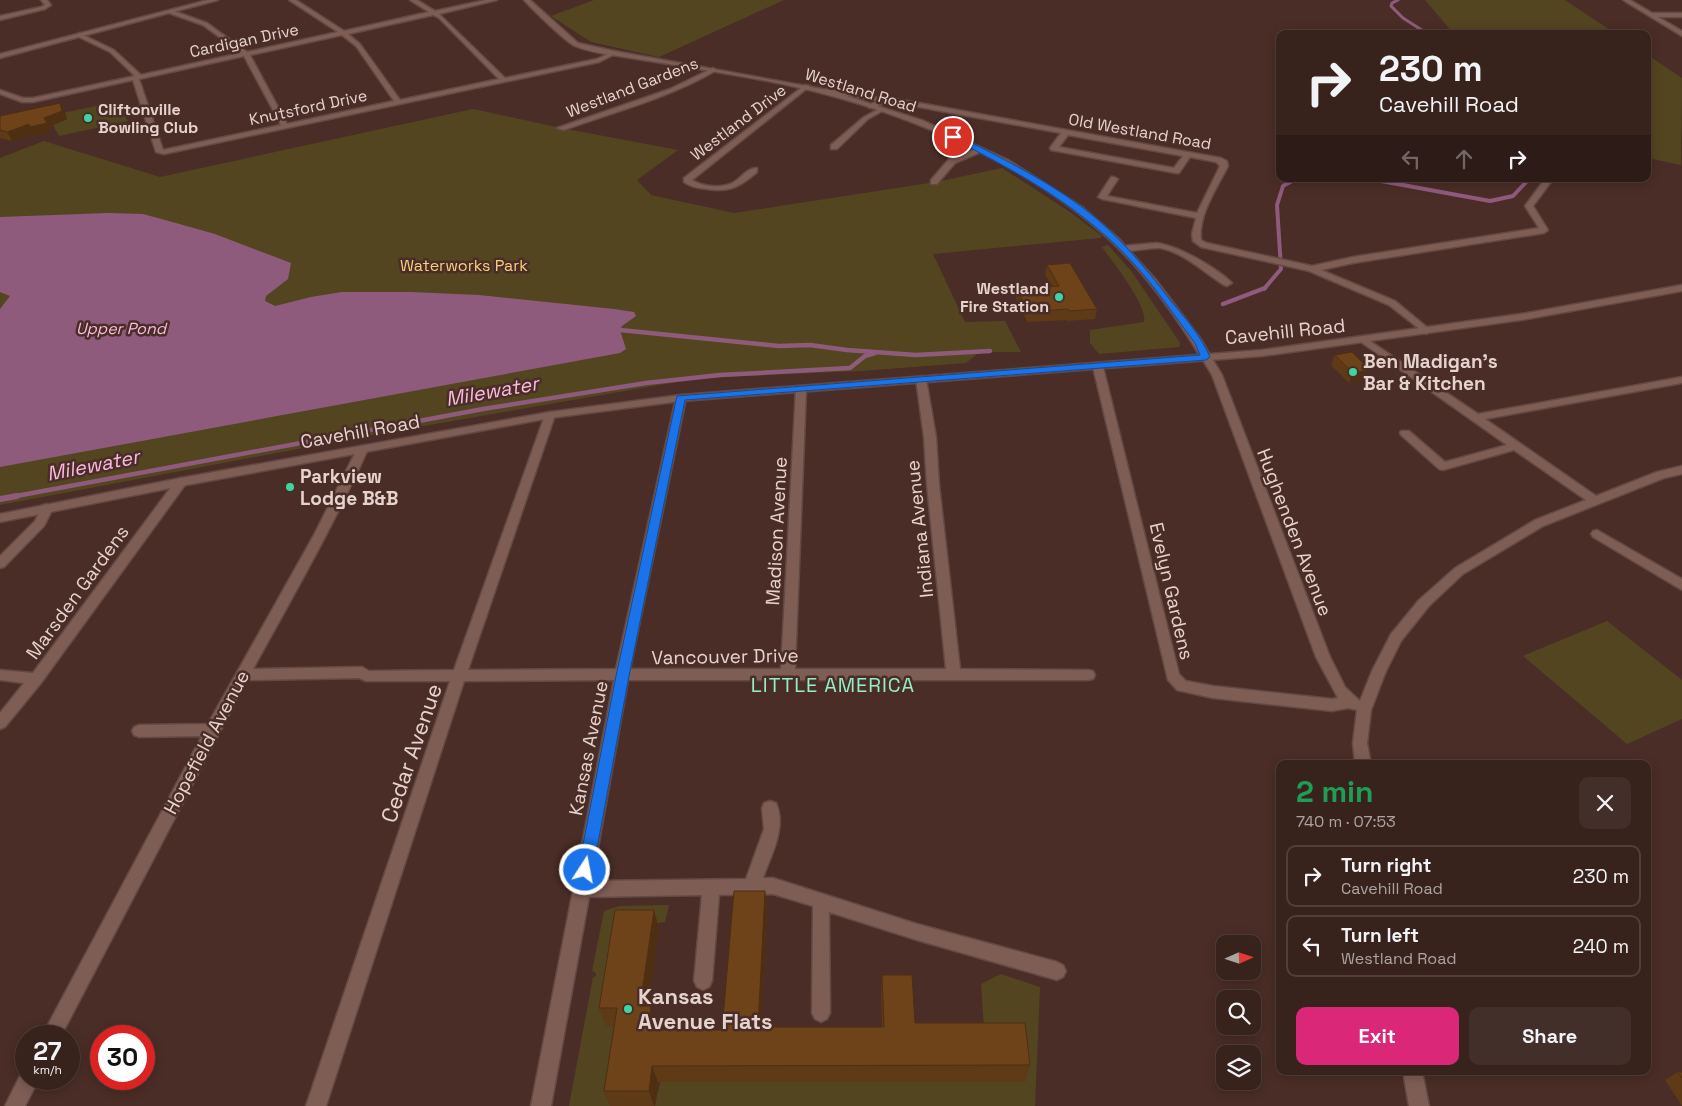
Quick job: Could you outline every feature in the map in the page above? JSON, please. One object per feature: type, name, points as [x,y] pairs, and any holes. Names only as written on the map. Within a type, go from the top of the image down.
[{"type":"street","points":[[0,18],[43,8],[48,5],[44,0]]},
{"type":"street","points":[[0,56],[215,0]]},
{"type":"street","points":[[292,0],[344,33],[358,45],[398,102]]},
{"type":"street","points":[[413,0],[441,17],[503,79]]},
{"type":"street","name":"Cardigan Drive","points":[[0,92],[22,100],[33,100],[494,0]]},
{"type":"street","name":"Westland Road","points":[[527,0],[576,44],[614,53],[807,86],[921,123],[981,150],[1079,209],[1124,249],[1138,263],[1196,338],[1206,357]]},
{"type":"street","points":[[1626,0],[1682,34]]},
{"type":"street","points":[[171,12],[205,24],[246,54],[285,126]]},
{"type":"street","points":[[1650,14],[1682,15]]},
{"type":"street","name":"Knutsford Drive","points":[[79,36],[112,51],[139,76],[135,78],[160,152],[599,60],[614,53]]},
{"type":"street","name":"Westland Gardens","points":[[561,128],[672,90],[694,81],[712,70]]},
{"type":"street","name":"Westland Drive","points":[[754,170],[730,189],[718,190],[693,185],[687,180],[807,86]]},
{"type":"street","points":[[826,91],[886,101]]},
{"type":"street","name":"Old Westland Road","points":[[870,106],[886,101],[1066,132],[1224,163],[1200,216],[1195,237],[1197,241],[1312,269],[1392,303],[1426,331]]},
{"type":"street","points":[[834,147],[866,118],[881,110]]},
{"type":"street","points":[[1066,132],[1054,148],[1176,171],[1188,155]]},
{"type":"street","points":[[934,182],[952,161],[981,150]]},
{"type":"street","points":[[1114,179],[1102,197],[1200,216]]},
{"type":"street","points":[[1312,269],[1354,260],[1544,230],[1529,206],[1547,182]]},
{"type":"street","points":[[1124,249],[1154,246],[1165,247],[1175,251],[1227,283]]},
{"type":"street","name":"Cavehill Road","points":[[0,518],[182,482],[550,415],[680,398],[1262,353],[1537,315],[1679,290]]},
{"type":"street","points":[[1364,340],[1594,500]]},
{"type":"street","name":"Hughenden Avenue","points":[[1206,357],[1217,375],[1323,658],[1350,702],[1364,710]]},
{"type":"street","name":"Evelyn Gardens","points":[[1098,367],[1173,676],[1182,686],[1213,692],[1332,705],[1350,702]]},
{"type":"street","name":"Indiana Avenue","points":[[921,379],[930,437],[933,485],[954,675]]},
{"type":"street","points":[[1475,418],[1682,380]]},
{"type":"street","name":"Madison Avenue","points":[[788,674],[801,389]]},
{"type":"street","name":"Kansas Avenue","points":[[541,1106],[622,676],[680,398]]},
{"type":"street","name":"Cedar Avenue","points":[[316,1106],[459,676],[550,415]]},
{"type":"street","points":[[1405,434],[1443,466],[1516,446]]},
{"type":"street","name":"Hopefield Avenue","points":[[57,1025],[213,730],[345,490],[362,449]]},
{"type":"street","points":[[1362,760],[1360,743],[1364,710],[1379,671],[1396,638],[1424,603],[1459,571],[1539,523],[1661,475],[1682,470]]},
{"type":"street","name":"Marsden Gardens","points":[[0,724],[36,679],[182,482]]},
{"type":"street","points":[[0,564],[40,523],[47,508]]},
{"type":"street","points":[[1597,534],[1682,585]]},
{"type":"street","name":"Vancouver Drive","points":[[243,675],[362,672],[366,676],[1088,675]]},
{"type":"street","points":[[0,676],[36,679]]},
{"type":"street","points":[[139,731],[213,730]]},
{"type":"street","points":[[752,886],[772,830],[770,808]]},
{"type":"street","points":[[582,889],[773,886],[917,932],[1057,971]]},
{"type":"street","points":[[703,981],[711,887]]},
{"type":"street","points":[[821,901],[821,1013]]},
{"type":"street","points":[[1413,1075],[1419,1106]]},
{"type":"street","points":[[15,1106],[23,1090]]},
{"type":"green space","points":[[594,0],[784,0],[659,57],[591,42],[551,16]]},
{"type":"green space","points":[[1425,0],[1565,0],[1610,30],[1451,30]]},
{"type":"green space","points":[[1651,57],[1682,78],[1681,165],[1651,159]]},
{"type":"green space","name":"Cliftonville Bowling Club","points":[[115,102],[128,121],[59,136],[48,116]]},
{"type":"green space","name":"Waterworks Park","points":[[473,109],[678,150],[637,180],[651,195],[734,213],[936,182],[1002,168],[1070,212],[1102,236],[1100,238],[933,254],[965,322],[1005,321],[1021,352],[977,352],[966,363],[861,371],[700,378],[372,435],[0,505],[0,158],[44,141],[160,177]]},
{"type":"green space","points":[[1108,245],[1132,272],[1180,343],[1179,347],[1099,354],[1090,343],[1090,330],[1144,322],[1141,306],[1135,295],[1102,247]]},
{"type":"green space","points":[[1607,621],[1682,680],[1682,719],[1627,744],[1523,656]]},
{"type":"green space","points":[[669,905],[665,922],[622,928],[606,1025],[623,1028],[611,1106],[569,1106],[593,977],[596,976],[596,973],[592,971],[604,911],[619,906]]},
{"type":"green space","points":[[1001,974],[1040,987],[1035,1106],[645,1106],[655,1105],[660,1082],[984,1028],[981,984]]},
{"type":"water","name":"Upper Pond","points":[[108,213],[143,214],[165,220],[215,234],[291,263],[288,279],[266,296],[265,301],[275,306],[342,292],[411,292],[479,295],[614,309],[634,312],[636,316],[622,326],[620,330],[626,349],[620,353],[0,467],[0,309],[10,296],[0,292],[0,217]]},
{"type":"building","points":[[60,103],[62,111],[44,118],[47,123],[30,127],[29,124],[7,132],[0,130],[0,116]]},
{"type":"building","points":[[1070,263],[1097,309],[1029,312],[1017,289],[1059,286],[1047,265]]},
{"type":"building","points":[[1352,352],[1370,370],[1353,373],[1335,355]]},
{"type":"building","name":"Kansas Avenue Flats","points":[[734,891],[765,891],[758,1027],[884,1027],[882,975],[912,975],[915,1023],[1025,1023],[1030,1065],[652,1066],[649,1091],[604,1091],[617,1008],[599,1008],[615,910],[654,910],[640,1006],[651,1006],[648,1030],[722,1030]]},
{"type":"waterway","name":"Milewater","points":[[1398,0],[1392,3],[1391,6],[1403,18],[1422,30]]},
{"type":"waterway","name":"Milewater","points":[[1265,288],[1281,269],[1277,205],[1283,186],[1290,182]]},
{"type":"waterway","name":"Milewater","points":[[1386,182],[1490,201],[1513,196],[1526,182]]},
{"type":"waterway","name":"Milewater","points":[[1223,304],[1265,288]]},
{"type":"waterway","points":[[620,330],[779,346],[810,345],[847,350],[916,355],[990,351]]},
{"type":"waterway","name":"Milewater","points":[[11,497],[483,409],[646,383],[720,375],[850,368],[865,356],[875,353]]},
{"type":"waterway","name":"Milewater","points":[[0,499],[17,496]]},
{"type":"place","name":"Cliftonville Bowling Club","points":[[88,118]]},
{"type":"place","name":"Westland Fire Station","points":[[1059,297]]},
{"type":"place","name":"Ben Madigan’s Bar & Kitchen","points":[[1353,372]]},
{"type":"place","name":"Parkview Lodge B&B","points":[[290,487]]},
{"type":"place","name":"Kansas Avenue Flats","points":[[628,1009]]},
{"type":"district","name":"LITTLE AMERICA","points":[[833,685]]},
{"type":"route","points":[[585,870],[622,676],[680,398],[1098,367],[1206,357],[1200,343],[1138,263],[1095,222],[1079,209],[1005,162],[953,137]]}]
